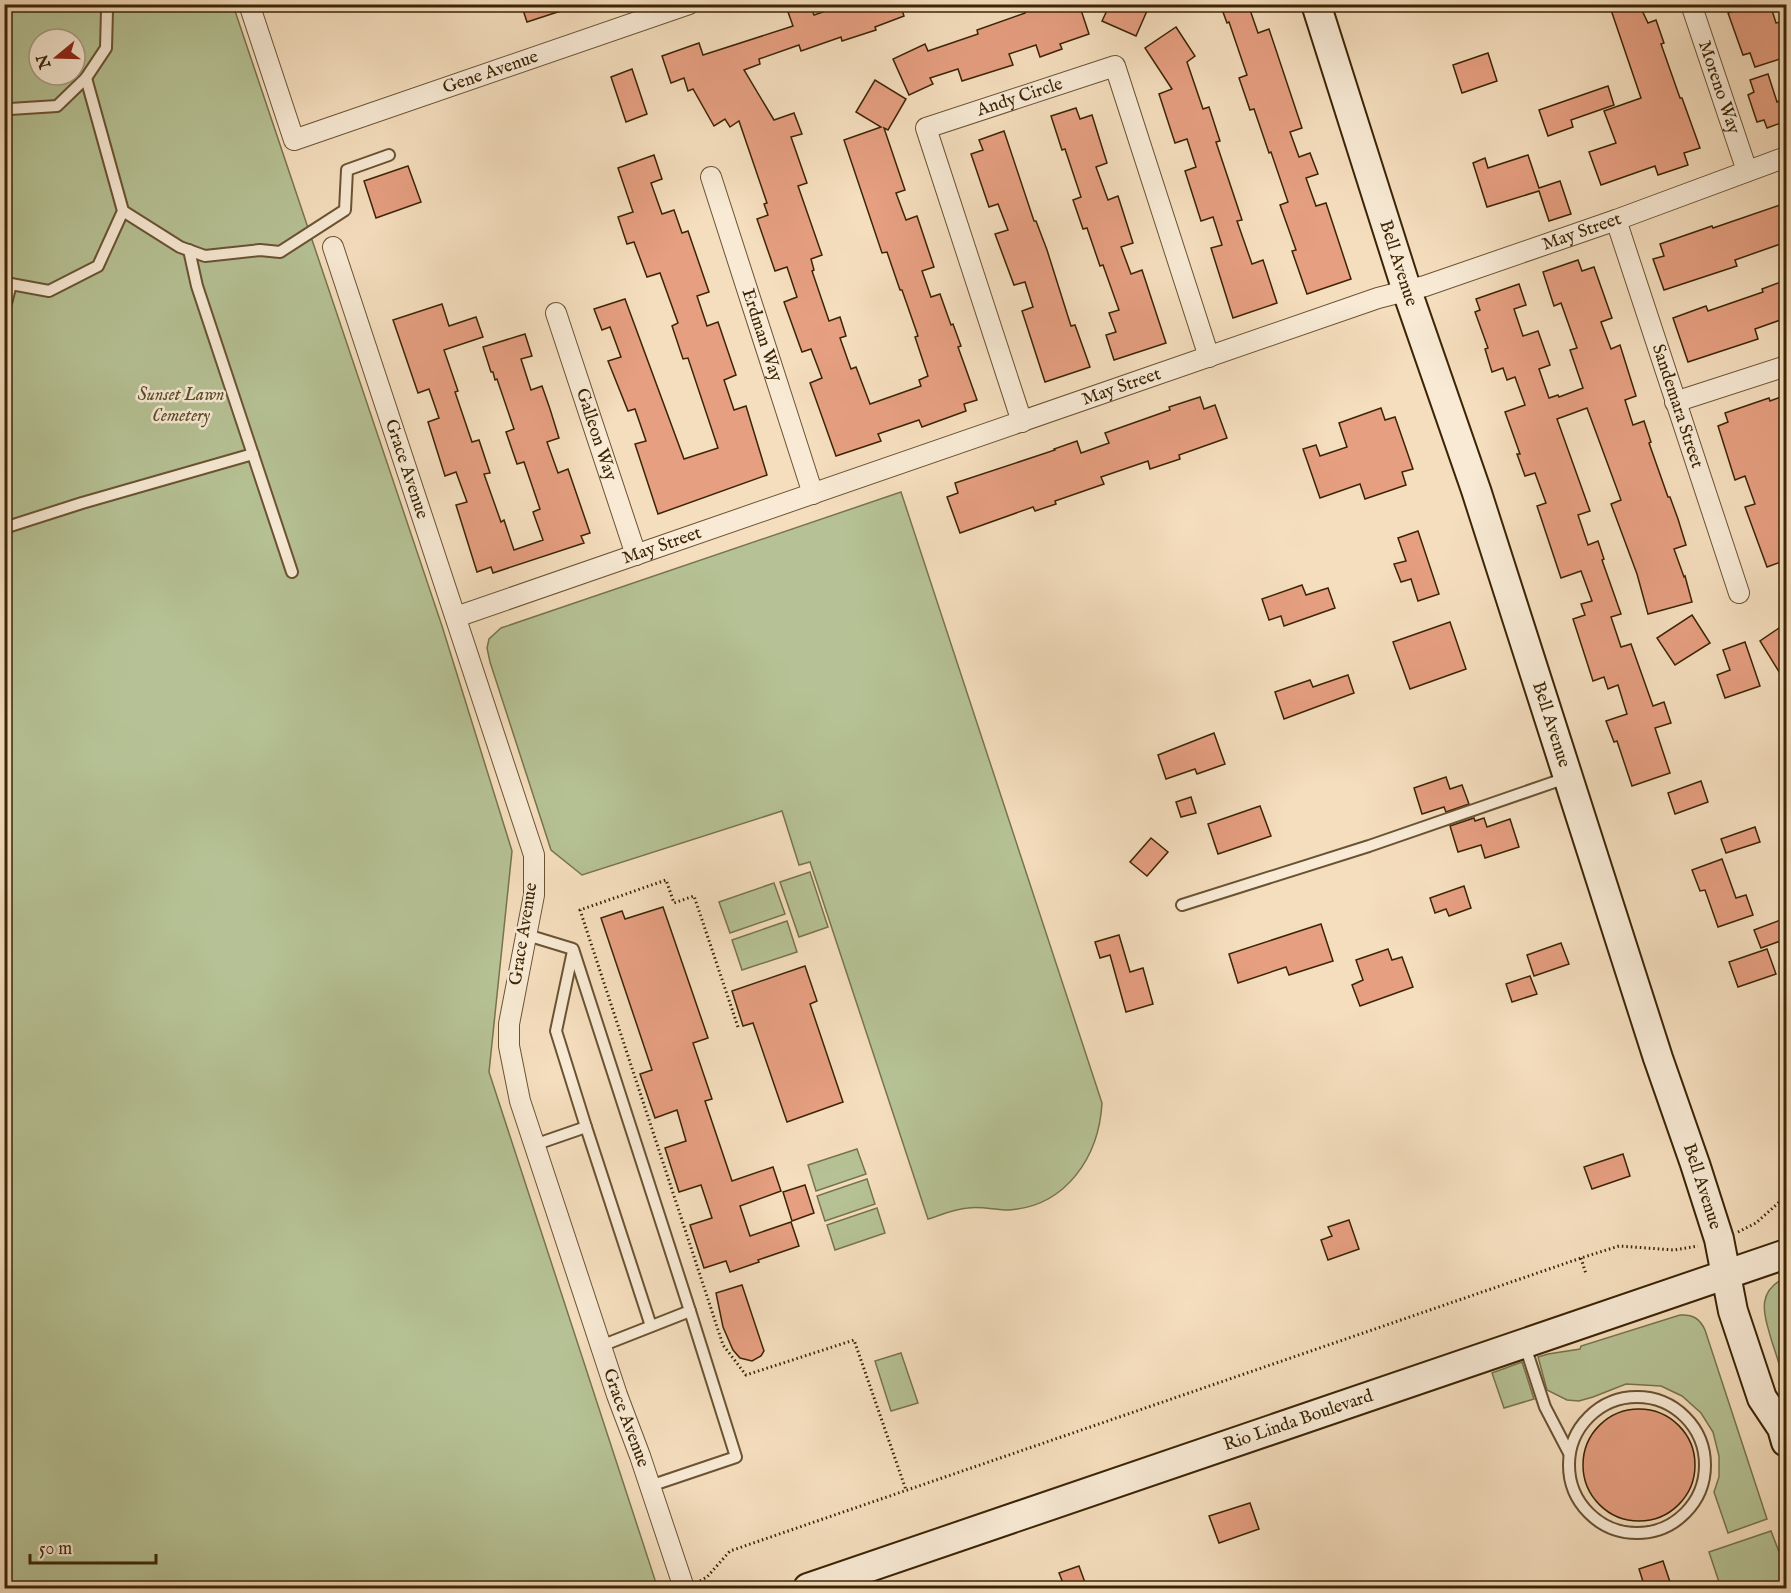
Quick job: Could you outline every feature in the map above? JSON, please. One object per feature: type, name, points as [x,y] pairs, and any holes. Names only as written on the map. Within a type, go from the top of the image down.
[{"type":"main road","name":"Bell Avenue","points":[[1316,4],[1407,291],[1476,490],[1567,778],[1719,1239],[1733,1311],[1762,1398],[1782,1428],[1786,1442]]},
{"type":"main road","name":"Rio Linda Boulevard","points":[[808,1588],[1786,1254]]},
{"type":"street","name":"Gene Avenue","points":[[249,4],[294,140],[689,4]]},
{"type":"street","name":"Moreno Way","points":[[1691,4],[1747,171]]},
{"type":"street","name":"Andy Circle","points":[[1022,422],[926,128],[1115,66],[1209,357]]},
{"type":"street","name":"May Street","points":[[456,617],[1378,298],[1407,291],[1616,220],[1786,158]]},
{"type":"street","name":"Erdman Way","points":[[711,177],[813,494]]},
{"type":"street","name":"Sandemara Street","points":[[1616,220],[1738,593]]},
{"type":"street","name":"Grace Avenue","points":[[333,247],[534,855],[534,895],[508,1024],[508,1046],[520,1101],[534,1145],[684,1588]]},
{"type":"street","name":"Galleon Way","points":[[556,313],[636,555]]},
{"type":"street","points":[[1675,402],[1786,366]]},
{"type":"lane","points":[[87,76],[106,48],[107,10],[105,4]]},
{"type":"lane","points":[[4,311],[8,282],[49,291],[98,266],[123,211],[87,82]]},
{"type":"lane","points":[[4,106],[10,109],[57,106],[77,87]]},
{"type":"lane","points":[[123,211],[180,247],[206,256],[260,250],[280,252],[345,210],[347,170],[389,155]]},
{"type":"lane","points":[[189,250],[196,286],[292,572]]},
{"type":"lane","points":[[4,528],[253,454]]},
{"type":"lane","points":[[1182,905],[1369,846],[1567,778]]},
{"type":"lane","points":[[527,935],[573,949]]},
{"type":"lane","points":[[573,949],[556,1031],[651,1326]]},
{"type":"lane","points":[[573,949],[736,1457],[650,1486]]},
{"type":"lane","points":[[534,1145],[586,1127]]},
{"type":"lane","points":[[601,1346],[690,1311]]},
{"type":"lane","points":[[1524,1344],[1545,1407],[1569,1453],[1570,1480],[1580,1504],[1600,1523],[1625,1533],[1652,1532],[1676,1522],[1694,1502],[1704,1477],[1704,1450],[1693,1426],[1673,1407],[1649,1397],[1622,1398],[1597,1409],[1579,1428],[1569,1453]]},
{"type":"path","points":[[738,1027],[694,896],[674,903],[666,880],[580,910],[723,1345],[746,1375],[854,1340],[906,1491]]},
{"type":"path","points":[[1740,1232],[1756,1223],[1786,1196]]},
{"type":"path","points":[[684,1588],[707,1577],[730,1551],[1610,1248],[1629,1246],[1674,1250],[1694,1247]]},
{"type":"path","points":[[1581,1258],[1586,1274]]},
{"type":"path","points":[[623,1588],[637,1584],[648,1588]]},
{"type":"green space","name":"Sunset Lawn Cemetery","points":[[5,5],[233,5],[442,626],[512,851],[489,1072],[656,1588],[5,1588]]},
{"type":"green space","points":[[901,492],[1102,1103],[1100,1123],[1087,1159],[1076,1175],[1048,1199],[1030,1206],[1009,1210],[978,1207],[953,1211],[928,1219],[810,862],[799,865],[782,811],[582,875],[551,850],[487,648],[489,639],[501,628]]},
{"type":"green space","points":[[810,872],[828,927],[799,937],[780,882]]},
{"type":"green space","points":[[774,883],[785,914],[730,933],[719,902]]},
{"type":"green space","points":[[787,921],[797,952],[742,970],[732,940]]},
{"type":"green space","points":[[857,1149],[866,1174],[816,1191],[808,1165]]},
{"type":"green space","points":[[867,1179],[875,1204],[825,1221],[817,1196]]},
{"type":"green space","points":[[877,1208],[885,1233],[835,1250],[827,1225]]},
{"type":"green space","points":[[1786,1277],[1786,1387],[1766,1322],[1764,1305],[1770,1290]]},
{"type":"green space","points":[[1680,1315],[1696,1318],[1705,1330],[1767,1519],[1728,1533],[1714,1492],[1719,1477],[1719,1456],[1713,1432],[1701,1413],[1682,1396],[1661,1386],[1626,1384],[1579,1401],[1567,1400],[1547,1390],[1538,1357],[1580,1349],[1581,1346]]},
{"type":"green space","points":[[901,1353],[918,1403],[891,1411],[875,1361]]},
{"type":"green space","points":[[1522,1362],[1534,1399],[1504,1408],[1492,1373]]},
{"type":"green space","points":[[1771,1531],[1786,1570],[1786,1588],[1721,1588],[1709,1552]]},
{"type":"building","points":[[521,4],[572,4],[573,7],[527,22]]},
{"type":"building","points":[[810,4],[814,15],[846,4],[900,4],[904,16],[875,27],[876,30],[842,41],[841,37],[801,51],[799,45],[759,59],[760,64],[744,70],[774,120],[794,113],[802,134],[791,137],[807,183],[798,186],[822,255],[811,259],[814,270],[812,271],[829,321],[840,317],[846,336],[840,338],[851,369],[856,367],[870,404],[921,386],[919,380],[928,376],[915,337],[918,336],[902,290],[900,290],[887,252],[882,253],[844,140],[881,127],[856,112],[875,80],[906,99],[888,130],[884,128],[905,190],[896,193],[906,220],[917,216],[934,267],[922,271],[931,297],[940,294],[951,325],[953,324],[961,346],[958,347],[977,400],[964,404],[966,411],[922,427],[919,420],[878,434],[881,441],[836,456],[810,383],[822,378],[811,349],[802,352],[784,302],[797,297],[787,267],[775,271],[757,219],[768,215],[764,204],[767,203],[739,121],[730,127],[725,119],[714,126],[693,89],[688,91],[684,78],[671,83],[662,56],[699,43],[703,55],[793,26],[788,12]]},
{"type":"building","points":[[1033,4],[1079,4],[1089,34],[1060,44],[1062,49],[1040,57],[1036,45],[1009,54],[1013,65],[962,81],[958,69],[930,78],[933,84],[909,95],[893,59],[925,44],[928,51],[978,34],[977,30],[1025,13],[1023,8]]},
{"type":"building","points":[[1110,4],[1150,4],[1136,36],[1102,21]]},
{"type":"building","points":[[1220,4],[1248,4],[1258,33],[1269,29],[1302,128],[1290,132],[1299,157],[1310,153],[1318,174],[1306,178],[1316,206],[1326,203],[1351,279],[1307,294],[1292,251],[1296,250],[1280,205],[1288,202],[1271,152],[1269,153],[1254,109],[1250,110],[1239,78],[1247,75],[1229,22],[1227,23]]},
{"type":"building","points":[[1609,4],[1639,4],[1648,23],[1656,20],[1664,43],[1661,44],[1700,148],[1684,153],[1688,165],[1658,175],[1655,166],[1601,185],[1589,152],[1616,143],[1604,111],[1641,98]]},
{"type":"building","points":[[1741,4],[1770,4],[1776,23],[1781,22],[1786,40],[1786,57],[1755,67],[1750,53],[1743,55],[1728,13],[1742,8]]},
{"type":"building","points":[[1176,27],[1195,56],[1187,62],[1203,109],[1209,107],[1220,141],[1216,142],[1242,220],[1237,221],[1252,264],[1263,260],[1277,303],[1233,318],[1211,248],[1222,245],[1213,217],[1201,221],[1185,171],[1196,167],[1187,139],[1175,143],[1159,94],[1172,89],[1145,48]]},
{"type":"building","points":[[1488,53],[1497,81],[1462,93],[1453,65]]},
{"type":"building","points":[[632,69],[647,114],[626,122],[611,77]]},
{"type":"building","points":[[1768,74],[1777,102],[1786,98],[1786,121],[1767,128],[1764,120],[1757,122],[1748,95],[1754,92],[1750,80]]},
{"type":"building","points":[[1608,86],[1614,105],[1571,120],[1573,127],[1548,136],[1539,110]]},
{"type":"building","points":[[1076,108],[1080,119],[1092,115],[1107,163],[1096,167],[1108,200],[1118,196],[1133,243],[1121,247],[1131,274],[1142,270],[1166,343],[1114,360],[1106,335],[1116,332],[1109,313],[1119,310],[1087,228],[1083,229],[1073,200],[1081,197],[1051,116]]},
{"type":"building","points":[[1004,131],[1034,221],[1036,221],[1047,250],[1071,326],[1075,325],[1090,367],[1045,382],[1022,311],[1033,307],[1025,282],[1014,285],[995,234],[1008,230],[998,204],[989,207],[971,154],[983,150],[979,140]]},
{"type":"building","points":[[654,155],[662,179],[651,183],[662,214],[674,210],[682,233],[688,231],[709,292],[697,296],[707,326],[718,322],[736,375],[724,380],[734,410],[746,406],[767,475],[658,514],[635,444],[646,441],[635,409],[628,411],[608,361],[621,357],[610,327],[602,330],[594,309],[625,299],[684,459],[718,448],[688,358],[683,359],[672,326],[678,323],[660,273],[647,277],[634,242],[627,244],[618,217],[633,212],[618,168]]},
{"type":"building","points":[[1528,155],[1539,188],[1560,181],[1571,214],[1549,221],[1539,191],[1487,207],[1473,163],[1485,158],[1488,168]]},
{"type":"building","points":[[408,166],[421,202],[376,218],[364,181]]},
{"type":"building","points":[[1786,203],[1786,242],[1735,260],[1737,266],[1664,290],[1653,259],[1664,256],[1660,244]]},
{"type":"building","points":[[1578,260],[1582,271],[1594,267],[1612,318],[1601,322],[1611,349],[1620,345],[1636,396],[1625,400],[1633,425],[1644,421],[1651,442],[1649,443],[1678,519],[1686,545],[1674,549],[1692,602],[1648,614],[1637,574],[1611,504],[1621,500],[1587,408],[1557,419],[1590,511],[1578,515],[1588,545],[1598,541],[1604,559],[1602,560],[1621,614],[1611,617],[1621,647],[1631,644],[1653,706],[1664,702],[1671,723],[1655,728],[1670,773],[1632,786],[1617,741],[1614,742],[1606,721],[1627,714],[1618,685],[1608,689],[1604,677],[1593,681],[1573,619],[1585,615],[1581,604],[1592,601],[1581,571],[1561,578],[1537,506],[1546,503],[1535,473],[1525,476],[1505,412],[1525,405],[1515,377],[1507,380],[1503,368],[1492,372],[1485,349],[1488,348],[1475,312],[1480,310],[1476,299],[1519,284],[1526,305],[1514,309],[1523,336],[1538,331],[1550,365],[1539,369],[1549,398],[1558,395],[1559,397],[1583,388],[1570,350],[1577,348],[1561,303],[1554,306],[1543,272]]},
{"type":"building","points":[[1786,280],[1786,318],[1755,329],[1758,339],[1688,362],[1673,318],[1706,306],[1708,311],[1763,292],[1762,289]]},
{"type":"building","points":[[442,304],[449,326],[476,317],[483,337],[444,350],[472,442],[479,440],[490,473],[484,474],[501,522],[504,520],[514,550],[543,540],[533,512],[540,509],[524,462],[517,464],[506,432],[514,429],[483,347],[525,334],[532,356],[521,359],[531,390],[542,386],[550,409],[559,438],[547,442],[558,473],[568,469],[590,533],[581,536],[584,543],[493,573],[491,567],[477,572],[456,505],[467,502],[456,472],[445,476],[428,422],[439,418],[429,389],[418,393],[393,320]]},
{"type":"building","points":[[1786,395],[1786,560],[1767,567],[1745,507],[1755,504],[1745,476],[1735,480],[1718,426],[1728,422],[1725,413],[1769,398],[1770,401]]},
{"type":"building","points":[[1200,397],[1204,409],[1215,405],[1227,438],[1179,455],[1180,459],[1150,469],[1148,461],[1101,477],[1104,484],[1055,501],[1056,504],[1035,511],[1033,507],[960,533],[947,497],[958,493],[955,483],[1077,441],[1081,453],[1109,443],[1105,433]]},
{"type":"building","points":[[1381,408],[1385,420],[1395,417],[1413,469],[1402,472],[1406,485],[1365,499],[1360,484],[1320,498],[1303,449],[1316,445],[1320,456],[1347,447],[1339,423]]},
{"type":"building","points":[[1418,531],[1439,594],[1418,601],[1411,579],[1401,582],[1394,564],[1406,561],[1398,538]]},
{"type":"building","points":[[1302,585],[1306,595],[1328,588],[1335,608],[1284,626],[1281,616],[1269,620],[1262,599]]},
{"type":"building","points":[[1692,615],[1710,643],[1675,665],[1657,638]]},
{"type":"building","points":[[1450,622],[1466,669],[1410,689],[1393,642]]},
{"type":"building","points":[[1779,628],[1786,641],[1786,683],[1760,641]]},
{"type":"building","points":[[1745,642],[1760,686],[1725,698],[1717,675],[1730,670],[1723,650]]},
{"type":"building","points":[[1348,675],[1354,693],[1284,719],[1275,692],[1310,680],[1313,687]]},
{"type":"building","points":[[1214,733],[1225,764],[1197,774],[1195,769],[1166,779],[1158,755]]},
{"type":"building","points":[[1446,777],[1450,789],[1462,785],[1469,804],[1446,812],[1444,807],[1422,814],[1414,788]]},
{"type":"building","points":[[1701,781],[1708,802],[1675,814],[1668,793]]},
{"type":"building","points":[[1191,797],[1196,813],[1181,817],[1176,802]]},
{"type":"building","points":[[1260,806],[1271,836],[1218,854],[1208,824]]},
{"type":"building","points":[[1474,818],[1475,821],[1484,818],[1487,827],[1510,819],[1519,847],[1485,858],[1481,845],[1458,852],[1450,826]]},
{"type":"building","points":[[1755,827],[1760,842],[1726,853],[1721,839]]},
{"type":"building","points":[[1151,838],[1168,852],[1147,876],[1130,862]]},
{"type":"building","points":[[1722,859],[1736,898],[1746,895],[1753,915],[1718,927],[1705,890],[1700,891],[1692,870]]},
{"type":"building","points":[[1464,886],[1471,908],[1449,916],[1446,909],[1435,913],[1430,898]]},
{"type":"building","points":[[663,907],[708,1038],[693,1043],[712,1099],[705,1101],[732,1181],[773,1167],[781,1191],[740,1206],[750,1236],[791,1222],[799,1246],[730,1272],[726,1261],[704,1268],[690,1225],[712,1218],[701,1185],[679,1192],[665,1148],[686,1141],[677,1110],[655,1118],[640,1074],[652,1070],[601,918],[622,911],[625,919]]},
{"type":"building","points":[[1786,918],[1786,939],[1761,948],[1754,930]]},
{"type":"building","points":[[1321,924],[1333,961],[1289,975],[1286,967],[1238,983],[1229,954]]},
{"type":"building","points":[[1119,935],[1130,972],[1143,968],[1153,1004],[1126,1012],[1110,955],[1100,958],[1095,942]]},
{"type":"building","points":[[1561,943],[1569,964],[1534,976],[1527,955]]},
{"type":"building","points":[[1388,949],[1392,960],[1402,957],[1413,987],[1360,1006],[1352,985],[1363,980],[1356,960]]},
{"type":"building","points":[[1767,949],[1776,974],[1738,987],[1729,962]]},
{"type":"building","points":[[805,966],[817,1001],[810,1004],[843,1102],[787,1122],[753,1023],[743,1026],[732,991]]},
{"type":"building","points":[[1530,976],[1537,994],[1512,1002],[1506,984]]},
{"type":"building","points":[[1623,1154],[1630,1176],[1592,1189],[1584,1167]]},
{"type":"building","points":[[805,1185],[814,1213],[792,1221],[783,1192]]},
{"type":"building","points":[[1349,1220],[1359,1249],[1328,1260],[1321,1240],[1332,1236],[1328,1227]]},
{"type":"building","points":[[742,1285],[764,1351],[761,1356],[752,1361],[740,1358],[733,1350],[723,1327],[716,1293]]},
{"type":"building","points":[[1639,1409],[1660,1413],[1679,1425],[1691,1444],[1695,1465],[1691,1486],[1679,1505],[1660,1517],[1639,1521],[1618,1517],[1599,1505],[1587,1486],[1583,1465],[1587,1444],[1599,1425],[1618,1413]]},
{"type":"building","points":[[1250,1503],[1259,1529],[1219,1543],[1209,1516]]},
{"type":"building","points":[[1663,1561],[1672,1588],[1645,1588],[1639,1569]]},
{"type":"building","points":[[1079,1566],[1087,1588],[1065,1588],[1059,1573]]}]
